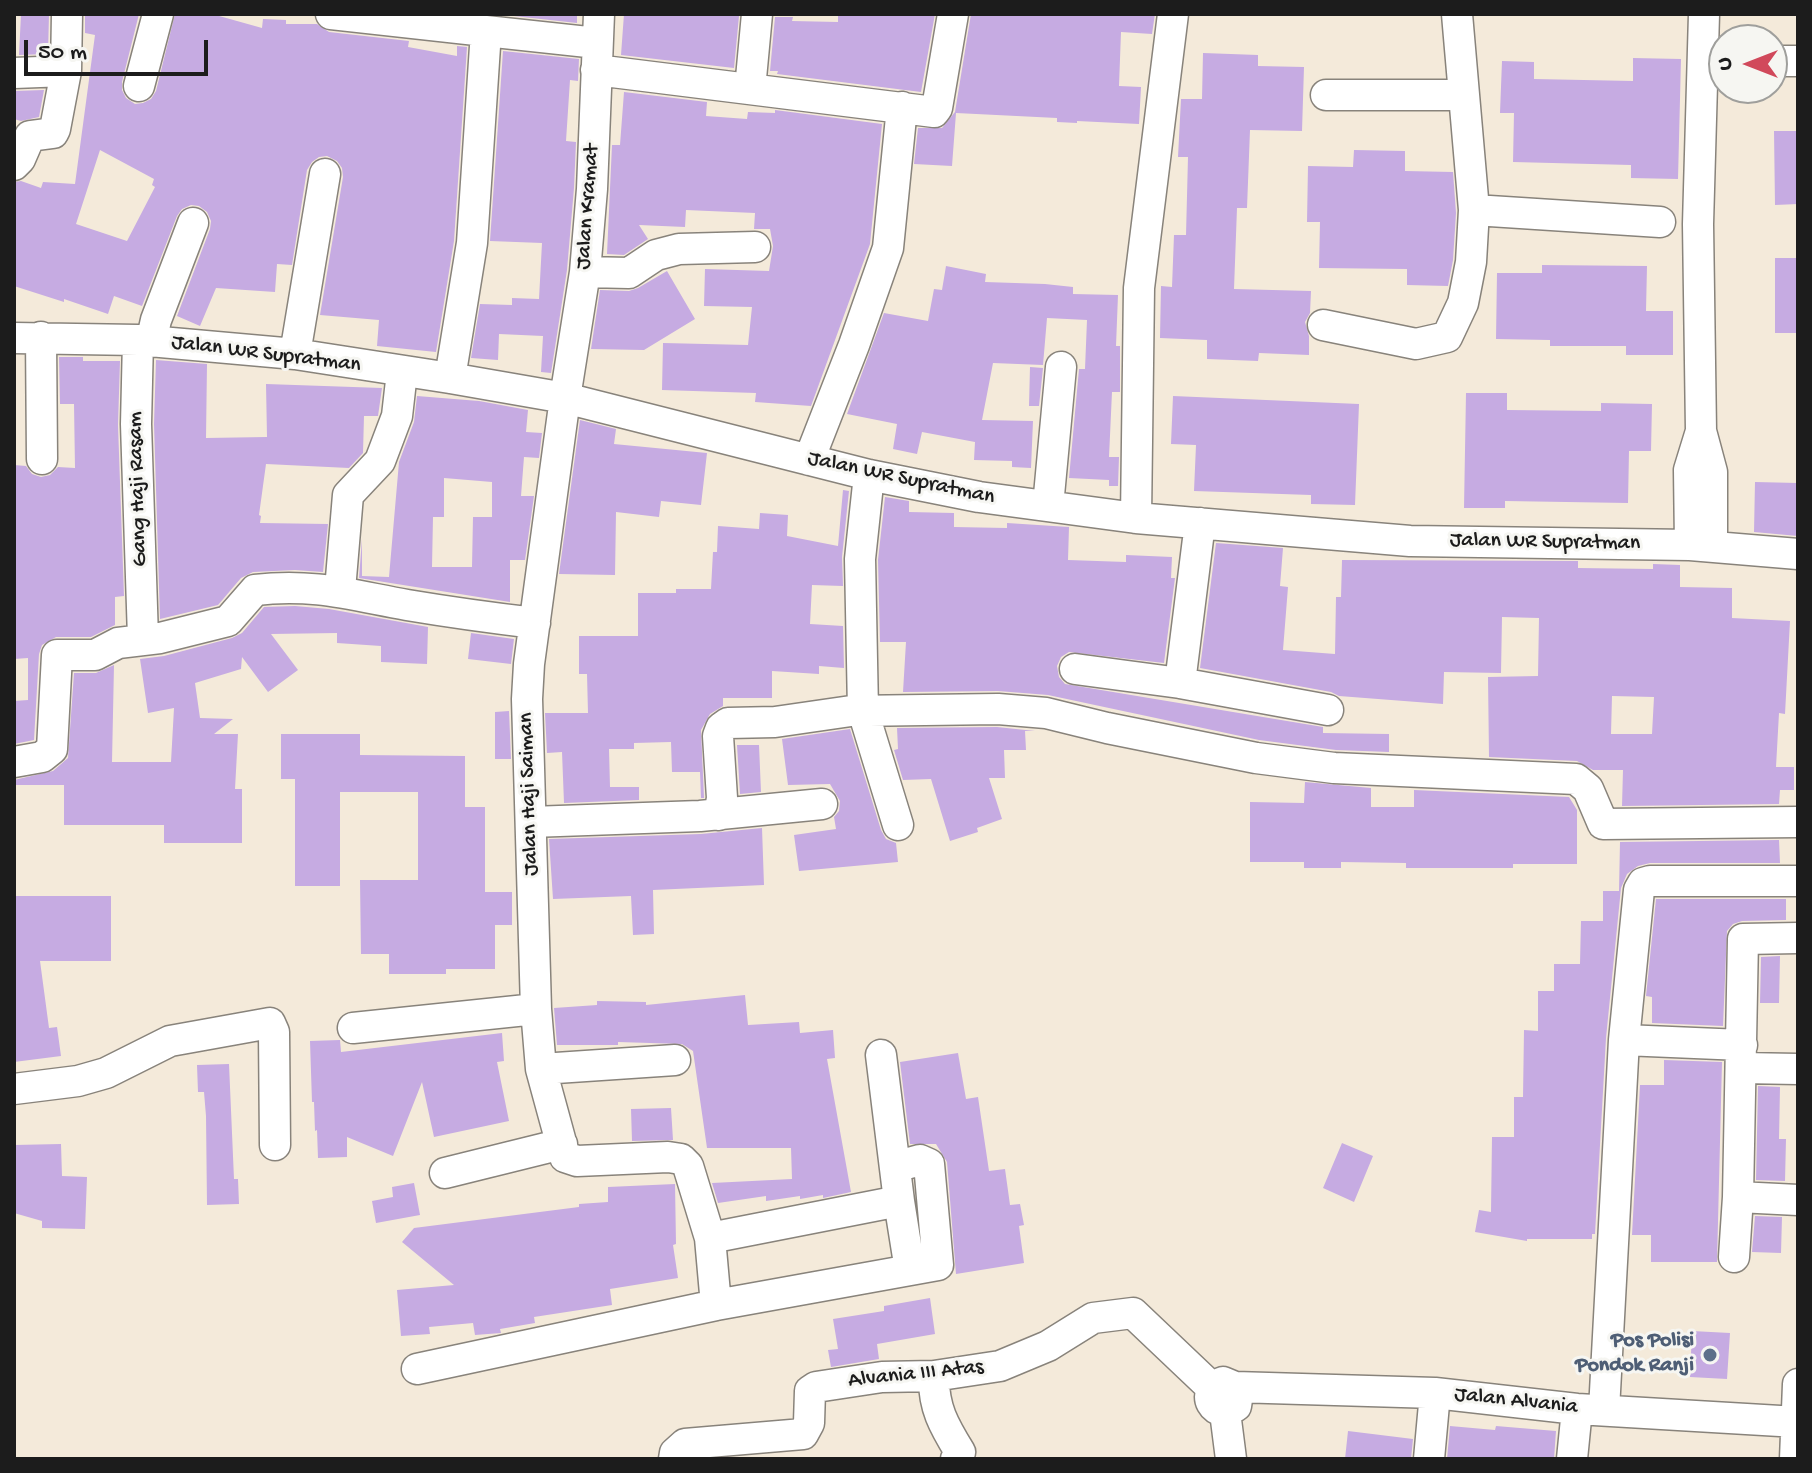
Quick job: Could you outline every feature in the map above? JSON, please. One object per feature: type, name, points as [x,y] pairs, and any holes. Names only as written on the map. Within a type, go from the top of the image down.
[{"type":"street","points":[[14,165],[30,136],[53,133],[66,71],[67,14]]},
{"type":"street","points":[[139,86],[158,14]]},
{"type":"street","points":[[331,14],[474,25],[598,43],[750,89],[929,113],[937,108],[953,14]]},
{"type":"street","points":[[750,89],[757,14]]},
{"type":"street","points":[[1136,518],[1139,288],[1173,14]]},
{"type":"street","points":[[1323,325],[1416,344],[1447,337],[1463,303],[1471,262],[1474,210],[1457,14]]},
{"type":"street","points":[[1704,14],[1708,34]]},
{"type":"street","points":[[450,378],[472,243],[477,132],[474,25]]},
{"type":"street","name":"Jalan Kramat","points":[[565,398],[585,272],[598,43]]},
{"type":"street","points":[[14,73],[66,71]]},
{"type":"street","points":[[1326,95],[1464,95]]},
{"type":"street","points":[[1701,546],[1712,472],[1701,431],[1698,224],[1709,104]]},
{"type":"street","points":[[809,460],[888,248],[902,107]]},
{"type":"street","points":[[295,354],[325,174]]},
{"type":"street","points":[[1474,210],[1660,222]]},
{"type":"street","name":"Gang Haji Rasam","points":[[143,638],[136,424],[144,341],[156,320],[193,223]]},
{"type":"street","points":[[585,272],[629,273],[656,255],[679,249],[755,247]]},
{"type":"street","points":[[27,338],[42,459]]},
{"type":"street","name":"Jalan WR Supratman","points":[[27,338],[144,341],[295,354],[450,378],[565,398],[869,475],[979,497],[1136,518],[1410,541],[1701,546],[1798,554]]},
{"type":"street","points":[[1048,506],[1061,367]]},
{"type":"street","points":[[340,590],[348,495],[380,461],[397,416],[402,372]]},
{"type":"street","name":"Jalan Haji Saiman","points":[[562,1144],[541,1069],[536,1009],[527,699],[565,398]]},
{"type":"street","points":[[869,475],[860,559],[863,711],[898,825]]},
{"type":"street","points":[[1180,683],[1200,523]]},
{"type":"street","points":[[14,762],[42,757],[52,749],[57,655],[95,655],[118,643],[160,638],[228,621],[255,590],[287,586],[340,590],[453,613],[535,623]]},
{"type":"street","points":[[1075,669],[1180,683],[1328,710]]},
{"type":"street","points":[[719,815],[722,798],[718,736],[721,728],[728,723],[775,722],[863,711],[998,709],[1046,713],[1256,758],[1334,768],[1576,779],[1588,789],[1603,824],[1798,822]]},
{"type":"street","points":[[531,822],[719,815],[822,804]]},
{"type":"street","points":[[1572,1459],[1591,1410],[1639,890],[1643,883],[1658,880],[1798,881]]},
{"type":"street","points":[[1734,1257],[1743,939],[1798,938]]},
{"type":"street","points":[[353,1028],[536,1009]]},
{"type":"street","points":[[14,1089],[78,1081],[106,1073],[170,1041],[266,1022],[272,1025],[274,1032],[275,1145]]},
{"type":"street","points":[[1624,1040],[1742,1057],[1798,1069]]},
{"type":"street","points":[[881,1055],[910,1270]]},
{"type":"street","points":[[541,1069],[675,1060]]},
{"type":"street","points":[[445,1173],[562,1144],[565,1157],[577,1161],[681,1159],[688,1166],[710,1238],[716,1305]]},
{"type":"street","points":[[417,1369],[716,1305],[934,1267],[939,1261],[929,1164],[920,1160],[895,1167]]},
{"type":"street","points":[[1738,1197],[1798,1200]]},
{"type":"street","points":[[710,1238],[899,1201]]},
{"type":"street","name":"Alvania III Atas","points":[[674,1459],[675,1453],[685,1444],[786,1448],[803,1434],[809,1423],[810,1391],[816,1387],[882,1377],[934,1376],[1000,1366],[1048,1346],[1093,1318],[1133,1313],[1224,1396]]},
{"type":"street","points":[[934,1376],[933,1396],[941,1420],[960,1452],[956,1459]]},
{"type":"street","points":[[1795,1459],[1798,1384]]},
{"type":"street","points":[[1429,1459],[1435,1393]]},
{"type":"street","name":"Jalan Alvania","points":[[1224,1396],[1435,1393],[1591,1410],[1797,1422]]},
{"type":"street","points":[[1224,1396],[1231,1459]]},
{"type":"building","points":[[21,14],[49,14],[48,54],[19,55]]},
{"type":"building","points":[[85,14],[139,14],[122,82],[126,98],[135,104],[151,99],[156,91],[175,14],[212,14],[262,28],[263,19],[286,20],[286,24],[317,24],[329,32],[409,41],[408,47],[457,56],[457,46],[467,47],[454,241],[436,352],[377,346],[379,320],[320,315],[343,177],[337,161],[327,156],[319,157],[307,170],[292,265],[277,264],[275,292],[216,288],[200,326],[177,316],[210,229],[207,212],[199,206],[182,209],[177,216],[142,306],[114,296],[108,314],[14,286],[14,182],[21,181],[41,188],[43,182],[75,184],[95,35],[85,33]],"holes":[[[100,150],[154,179],[152,185],[155,187],[127,241],[76,224]]]},
{"type":"building","points":[[496,14],[577,14],[577,23]]},
{"type":"building","points":[[624,14],[739,16],[734,68],[621,55]]},
{"type":"building","points":[[838,14],[935,14],[921,92],[770,71],[775,17],[793,17],[792,21],[838,22]]},
{"type":"building","points":[[971,14],[1155,14],[1152,34],[1121,32],[1119,86],[1141,87],[1139,124],[1057,122],[1057,118],[956,113],[952,166],[914,164],[918,128],[942,128],[955,112]]},
{"type":"building","points":[[503,51],[579,59],[578,81],[570,80],[566,141],[576,142],[574,188],[567,270],[551,373],[541,372],[543,336],[499,334],[498,360],[471,358],[480,304],[512,305],[512,298],[539,299],[542,243],[490,241]]},
{"type":"building","points":[[1203,53],[1258,55],[1258,66],[1304,67],[1302,131],[1250,130],[1247,208],[1237,208],[1234,289],[1311,291],[1310,313],[1305,322],[1309,355],[1259,353],[1258,361],[1207,359],[1207,340],[1160,338],[1161,286],[1172,287],[1174,235],[1186,235],[1188,157],[1178,157],[1181,99],[1202,99]]},
{"type":"building","points":[[1633,58],[1681,59],[1678,179],[1631,178],[1631,165],[1513,162],[1514,113],[1500,113],[1502,61],[1534,62],[1534,79],[1633,81]]},
{"type":"building","points":[[44,90],[39,117],[21,121],[14,119],[14,91]]},
{"type":"building","points":[[624,92],[707,102],[706,116],[747,119],[748,112],[775,113],[775,110],[882,124],[870,244],[811,406],[755,402],[756,393],[662,390],[663,343],[748,345],[752,307],[704,306],[705,269],[769,271],[773,246],[770,229],[754,229],[755,213],[686,210],[685,227],[639,225],[648,239],[624,255],[607,254],[612,145],[620,145]]},
{"type":"building","points":[[1774,131],[1798,131],[1798,204],[1775,205]]},
{"type":"building","points":[[1354,150],[1405,151],[1405,171],[1453,172],[1456,213],[1448,286],[1407,285],[1407,269],[1319,268],[1320,222],[1307,222],[1308,166],[1353,167]]},
{"type":"building","points":[[1775,258],[1798,258],[1798,333],[1775,333]]},
{"type":"building","points":[[1542,265],[1647,266],[1646,311],[1673,311],[1673,355],[1626,355],[1626,346],[1550,346],[1550,340],[1496,339],[1497,273],[1542,273]]},
{"type":"building","points":[[946,266],[986,274],[985,282],[1045,284],[1073,287],[1073,294],[1118,295],[1116,346],[1120,346],[1120,392],[1112,392],[1109,457],[1119,457],[1118,486],[1109,486],[1109,480],[1069,478],[1079,369],[1085,369],[1087,320],[1047,318],[1043,365],[993,363],[982,420],[1033,421],[1031,468],[1012,467],[1012,461],[974,460],[975,442],[922,432],[917,454],[893,449],[897,424],[847,414],[884,313],[928,321],[934,289],[942,290]]},
{"type":"building","points":[[667,271],[695,319],[644,350],[591,349],[600,290],[629,291]]},
{"type":"building","points":[[59,357],[83,357],[83,361],[120,361],[118,425],[124,596],[115,597],[115,625],[91,637],[56,637],[42,645],[34,740],[14,744],[14,701],[28,700],[28,658],[14,659],[14,465],[26,466],[32,474],[41,477],[50,475],[58,467],[75,468],[74,404],[60,404]]},
{"type":"building","points":[[156,360],[207,364],[206,438],[267,437],[266,384],[382,388],[378,416],[364,416],[363,453],[349,468],[266,464],[260,523],[328,524],[323,572],[253,572],[241,578],[218,605],[160,619],[154,424]]},
{"type":"building","points":[[1030,367],[1043,368],[1039,406],[1029,406]]},
{"type":"building","points":[[1466,393],[1507,393],[1507,410],[1601,411],[1601,403],[1652,404],[1651,451],[1629,451],[1628,503],[1505,501],[1505,508],[1464,508]]},
{"type":"building","points":[[417,396],[479,401],[528,410],[526,432],[542,433],[539,458],[524,457],[521,496],[534,496],[525,560],[510,560],[510,602],[359,578],[362,539],[362,576],[389,577],[399,462],[414,422]],"holes":[[[444,478],[492,482],[492,517],[473,517],[472,567],[432,567],[433,517],[444,517]]]},
{"type":"building","points":[[1173,396],[1359,404],[1355,505],[1311,504],[1311,495],[1194,491],[1196,445],[1171,444]]},
{"type":"building","points":[[580,420],[616,429],[614,444],[707,453],[701,505],[661,501],[659,517],[616,512],[615,575],[559,574]]},
{"type":"building","points":[[1755,482],[1798,483],[1798,536],[1754,532]]},
{"type":"building","points":[[843,490],[849,491],[842,557],[843,586],[812,585],[810,624],[843,626],[844,668],[819,666],[819,674],[772,671],[772,698],[723,698],[723,706],[710,714],[701,730],[704,798],[701,798],[700,772],[672,772],[671,742],[634,743],[634,749],[609,749],[610,787],[639,787],[639,800],[564,803],[562,752],[547,753],[545,713],[588,713],[587,674],[579,674],[579,636],[638,636],[638,593],[711,589],[718,526],[759,529],[760,513],[788,515],[787,536],[838,546]]},
{"type":"building","points":[[885,497],[909,501],[909,512],[954,513],[954,527],[1007,528],[1007,523],[1069,527],[1068,560],[1126,562],[1126,555],[1172,557],[1171,578],[1175,578],[1164,663],[1069,652],[1061,657],[1057,666],[1059,677],[1065,684],[1323,727],[1323,733],[1389,734],[1389,752],[1336,750],[1259,740],[1048,695],[998,691],[903,692],[906,642],[880,642],[878,560]]},
{"type":"building","points":[[1216,543],[1283,548],[1280,586],[1288,587],[1283,650],[1335,654],[1336,597],[1341,597],[1342,560],[1578,561],[1578,568],[1653,569],[1653,564],[1680,565],[1680,587],[1732,588],[1732,618],[1790,621],[1785,714],[1779,713],[1776,767],[1794,767],[1794,790],[1780,790],[1779,804],[1622,806],[1623,770],[1593,770],[1577,761],[1489,757],[1488,677],[1538,676],[1539,618],[1502,617],[1501,673],[1444,672],[1443,704],[1339,696],[1200,668]],"holes":[[[1612,696],[1654,697],[1652,734],[1611,734]]]},
{"type":"building","points":[[295,606],[428,627],[427,664],[381,662],[381,646],[337,643],[337,633],[271,634],[298,670],[268,692],[242,657],[241,669],[195,683],[200,718],[233,719],[214,734],[238,734],[235,789],[242,789],[242,843],[164,843],[164,825],[64,825],[64,785],[14,785],[14,780],[53,771],[68,758],[74,673],[96,673],[114,665],[112,762],[171,762],[174,708],[148,713],[140,659],[164,656],[232,638],[242,633],[264,607]]},
{"type":"building","points":[[471,633],[514,639],[511,664],[468,659]]},
{"type":"building","points":[[509,711],[511,759],[495,759],[495,712]]},
{"type":"building","points":[[997,727],[1035,731],[1025,731],[1026,750],[1004,750],[1005,778],[989,778],[1002,819],[977,828],[978,832],[950,841],[931,779],[903,780],[894,750],[898,749],[897,728]]},
{"type":"building","points":[[850,729],[881,830],[886,839],[896,843],[898,862],[799,871],[794,835],[836,829],[834,817],[839,811],[840,801],[830,784],[788,785],[782,739]]},
{"type":"building","points":[[281,734],[360,734],[360,755],[465,756],[465,807],[485,807],[485,892],[512,892],[512,925],[495,925],[495,969],[446,969],[446,974],[389,974],[389,954],[361,954],[360,880],[418,880],[418,792],[340,792],[340,886],[295,886],[295,779],[281,779]]},
{"type":"building","points":[[737,745],[759,745],[761,792],[740,794]]},
{"type":"building","points":[[1305,782],[1371,788],[1371,807],[1414,807],[1414,790],[1569,797],[1577,810],[1577,864],[1513,864],[1513,868],[1406,868],[1406,863],[1341,862],[1341,868],[1304,868],[1304,862],[1250,862],[1250,802],[1304,803]]},
{"type":"building","points":[[762,828],[764,885],[653,890],[654,934],[633,935],[631,896],[553,899],[549,839],[701,834]]},
{"type":"building","points":[[1779,840],[1780,863],[1650,863],[1638,866],[1627,874],[1621,888],[1606,1038],[1595,1234],[1592,1234],[1592,1239],[1527,1241],[1475,1232],[1479,1210],[1491,1212],[1492,1137],[1514,1137],[1514,1097],[1523,1097],[1524,1030],[1538,1031],[1538,991],[1554,991],[1554,964],[1580,964],[1581,921],[1603,921],[1603,891],[1619,891],[1620,842]]},
{"type":"building","points":[[14,896],[111,896],[111,961],[40,961],[49,1028],[57,1027],[61,1056],[14,1062]]},
{"type":"building","points":[[1656,899],[1786,899],[1786,920],[1742,921],[1733,924],[1727,931],[1723,1026],[1652,1023],[1652,997],[1646,996]]},
{"type":"building","points":[[1780,956],[1779,1003],[1760,1003],[1761,957]]},
{"type":"building","points":[[745,995],[748,1025],[799,1022],[800,1033],[833,1030],[835,1058],[827,1059],[851,1192],[823,1198],[823,1195],[800,1199],[800,1196],[766,1201],[766,1196],[718,1203],[712,1183],[792,1179],[791,1148],[707,1148],[693,1051],[682,1044],[618,1042],[618,1045],[557,1045],[554,1008],[597,1005],[597,1001],[646,1002],[646,1005]]},
{"type":"building","points":[[502,1033],[504,1061],[497,1062],[509,1121],[434,1137],[422,1082],[393,1156],[347,1137],[347,1157],[318,1158],[310,1041],[340,1040],[341,1052]]},
{"type":"building","points":[[958,1053],[966,1099],[978,1097],[989,1171],[1005,1169],[1010,1205],[1020,1204],[1024,1225],[1019,1226],[1024,1263],[956,1274],[947,1162],[936,1144],[910,1144],[900,1062]]},
{"type":"building","points":[[1664,1060],[1722,1062],[1717,1262],[1651,1262],[1651,1235],[1632,1235],[1640,1085],[1664,1085]]},
{"type":"building","points":[[229,1064],[234,1179],[238,1179],[239,1204],[207,1205],[206,1116],[204,1092],[198,1092],[197,1065]]},
{"type":"building","points":[[1758,1086],[1780,1087],[1779,1139],[1786,1139],[1785,1181],[1756,1180]]},
{"type":"building","points":[[671,1108],[673,1140],[632,1141],[631,1109]]},
{"type":"building","points":[[1342,1143],[1373,1156],[1354,1202],[1323,1188]]},
{"type":"building","points":[[61,1144],[62,1176],[87,1177],[85,1229],[42,1228],[42,1221],[14,1213],[14,1145]]},
{"type":"building","points":[[414,1183],[420,1215],[376,1223],[372,1201],[393,1197],[392,1187]]},
{"type":"building","points":[[675,1184],[676,1244],[673,1245],[678,1278],[610,1289],[612,1305],[534,1317],[535,1323],[500,1329],[501,1333],[475,1335],[473,1323],[429,1327],[430,1334],[401,1336],[397,1290],[454,1285],[402,1242],[414,1228],[608,1202],[608,1187]]},
{"type":"building","points":[[1755,1216],[1782,1217],[1781,1253],[1752,1252]]},
{"type":"building","points":[[930,1298],[935,1334],[877,1344],[879,1359],[831,1367],[828,1350],[838,1349],[833,1319],[884,1311],[884,1306]]},
{"type":"building","name":"Pos Polisi Pondok Ranji","points":[[1692,1331],[1730,1333],[1727,1379],[1690,1377]]},
{"type":"building","points":[[1450,1426],[1556,1431],[1554,1459],[1447,1459]]},
{"type":"building","points":[[1348,1431],[1413,1439],[1411,1459],[1345,1459]]},
{"type":"place","name":"Pos Polisi Pondok Ranji","points":[[1710,1355]]}]
